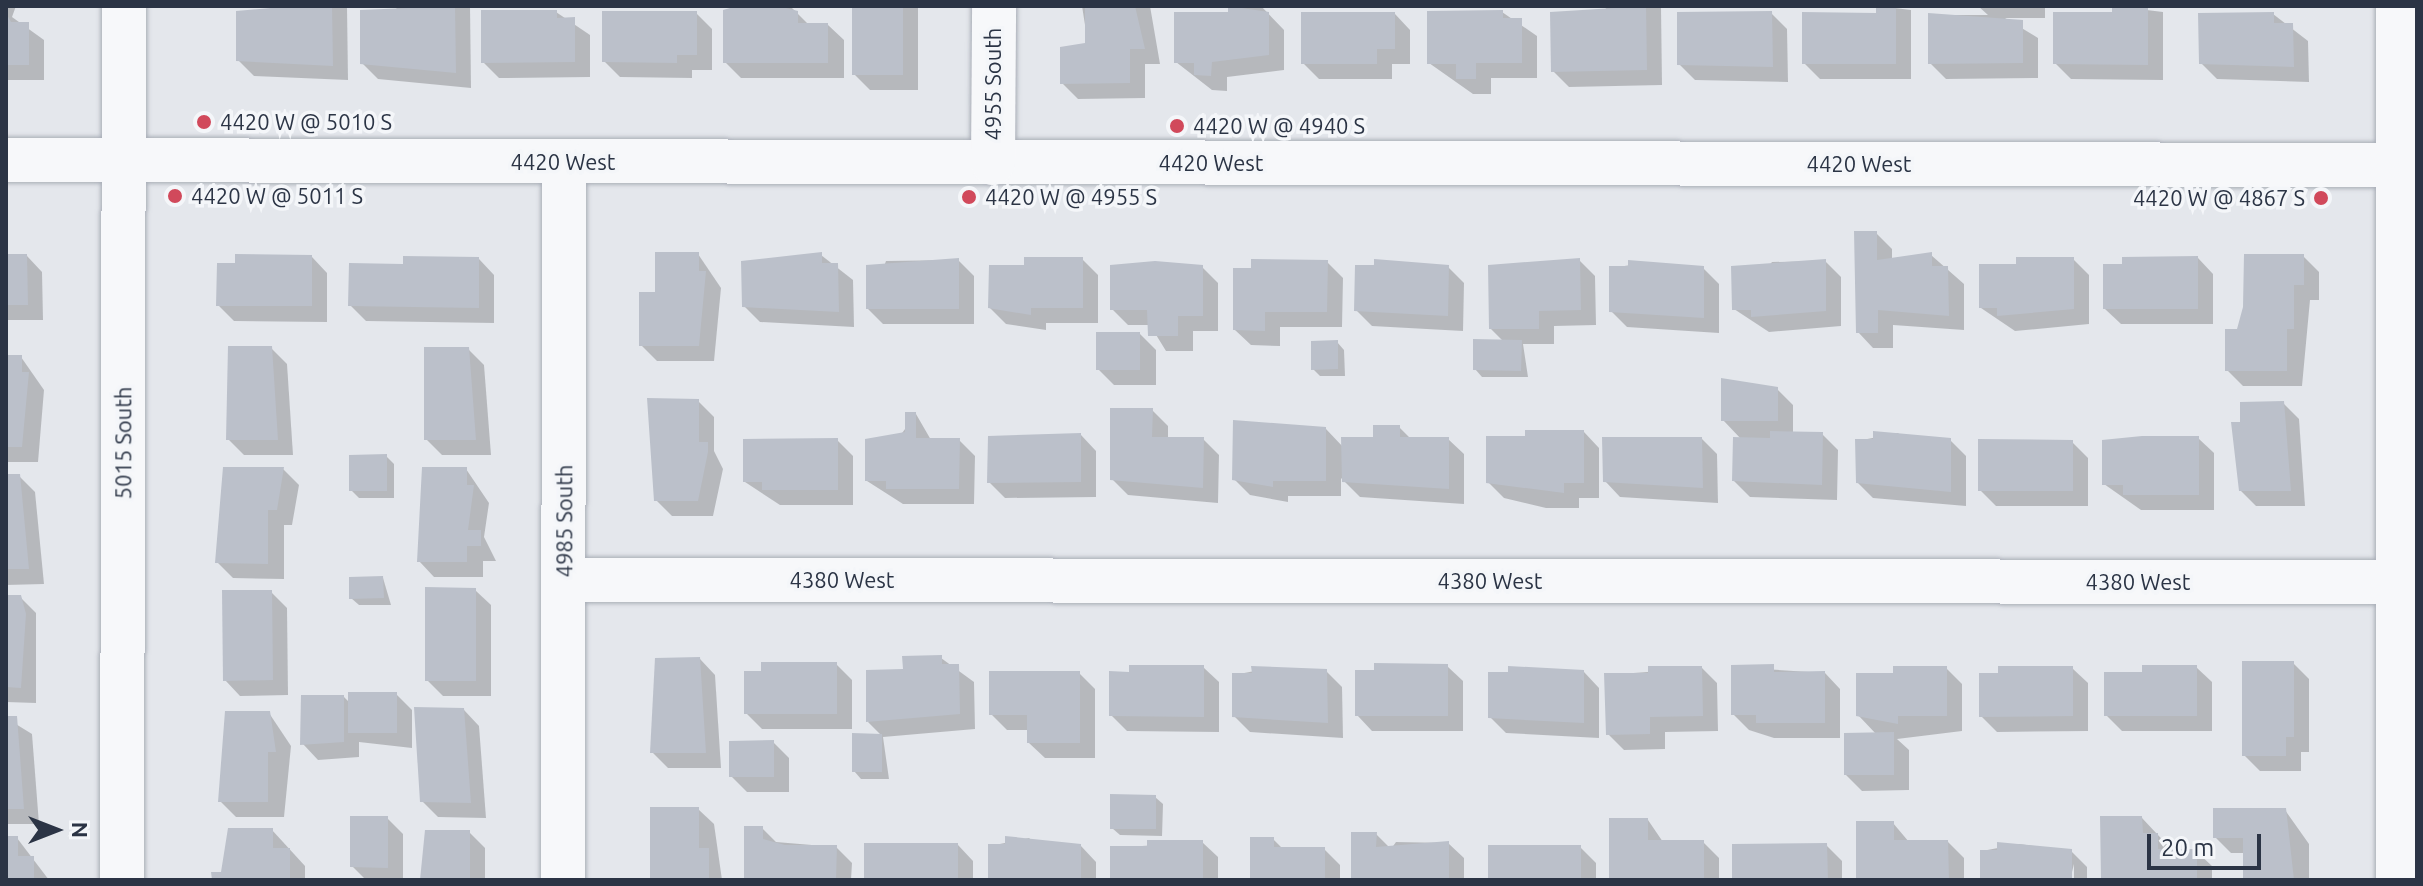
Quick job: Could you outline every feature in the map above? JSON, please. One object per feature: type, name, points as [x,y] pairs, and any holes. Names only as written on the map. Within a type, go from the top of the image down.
[{"type":"street","name":"5015 South","points":[[122,880],[124,6]]},
{"type":"street","name":"4955 South","points":[[993,163],[994,6]]},
{"type":"street","points":[[2398,6],[2408,165],[2407,582],[2398,880]]},
{"type":"street","name":"4420 West","points":[[6,160],[2408,165]]},
{"type":"street","name":"4985 South","points":[[563,880],[564,162]]},
{"type":"street","name":"4380 West","points":[[564,580],[2407,582]]},
{"type":"building","points":[[332,6],[333,66],[236,61],[236,11]]},
{"type":"building","points":[[455,6],[456,73],[360,64],[360,10]]},
{"type":"building","points":[[737,6],[778,6],[798,11],[798,23],[828,23],[828,63],[723,63],[723,10]]},
{"type":"building","points":[[852,6],[903,6],[903,75],[852,75]]},
{"type":"building","points":[[1085,6],[1135,6],[1145,49],[1130,49],[1130,83],[1060,84],[1060,47],[1085,43]]},
{"type":"building","points":[[1228,6],[1269,12],[1269,55],[1212,62],[1211,76],[1194,75],[1194,63],[1174,63],[1174,12],[1228,12]]},
{"type":"building","points":[[1646,6],[1647,70],[1551,72],[1550,12]]},
{"type":"building","points":[[1876,6],[1896,6],[1896,64],[1802,64],[1802,12],[1876,13]]},
{"type":"building","points":[[2112,6],[2148,6],[2148,65],[2053,64],[2053,12],[2112,12]]},
{"type":"building","points":[[481,10],[557,10],[557,18],[575,17],[575,62],[481,63]]},
{"type":"building","points":[[1503,10],[1503,18],[1522,18],[1522,63],[1476,63],[1476,79],[1456,79],[1456,64],[1427,64],[1427,11]]},
{"type":"building","points":[[602,11],[697,11],[697,55],[677,55],[677,63],[602,62]]},
{"type":"building","points":[[1772,11],[1773,67],[1677,65],[1677,12]]},
{"type":"building","points":[[1301,12],[1395,12],[1395,49],[1377,49],[1377,64],[1301,64]]},
{"type":"building","points":[[2274,12],[2274,23],[2293,23],[2294,67],[2199,64],[2198,13]]},
{"type":"building","points":[[6,13],[11,22],[29,22],[29,65],[6,65]]},
{"type":"building","points":[[1928,13],[2023,20],[2023,63],[1928,64]]},
{"type":"building","points":[[1854,231],[1877,231],[1877,260],[1932,252],[1932,266],[1948,266],[1949,316],[1878,310],[1878,333],[1856,333]]},
{"type":"building","points":[[655,252],[699,252],[699,271],[706,271],[699,346],[639,346],[639,292],[655,292]]},
{"type":"building","points":[[822,252],[822,263],[838,263],[839,312],[742,307],[741,261]]},
{"type":"building","points":[[6,254],[27,254],[28,305],[6,305]]},
{"type":"building","points":[[235,254],[312,255],[312,306],[216,306],[217,263],[235,263]]},
{"type":"building","points":[[2244,254],[2304,254],[2304,285],[2294,285],[2294,329],[2287,329],[2287,371],[2225,371],[2225,329],[2237,329],[2243,307]]},
{"type":"building","points":[[403,256],[479,257],[479,308],[348,306],[349,263],[403,264]]},
{"type":"building","points":[[2198,256],[2198,309],[2103,309],[2103,264],[2122,264],[2122,257]]},
{"type":"building","points":[[1024,257],[1083,257],[1083,308],[1031,308],[1031,315],[988,308],[989,265],[1024,265]]},
{"type":"building","points":[[2016,257],[2074,257],[2074,309],[1997,316],[1997,308],[1979,308],[1979,264],[2016,264]]},
{"type":"building","points":[[959,258],[959,309],[866,309],[866,265]]},
{"type":"building","points":[[1580,258],[1581,310],[1539,311],[1539,329],[1489,329],[1488,265]]},
{"type":"building","points":[[1251,259],[1328,260],[1327,312],[1265,312],[1265,331],[1233,330],[1233,268],[1251,268]]},
{"type":"building","points":[[1374,259],[1449,265],[1448,316],[1354,311],[1355,265],[1374,265]]},
{"type":"building","points":[[1826,259],[1826,311],[1751,317],[1751,310],[1732,310],[1731,266]]},
{"type":"building","points":[[1628,260],[1704,266],[1704,318],[1609,312],[1609,266],[1628,266]]},
{"type":"building","points":[[1155,261],[1203,265],[1203,316],[1178,316],[1178,336],[1148,336],[1147,310],[1110,310],[1110,265]]},
{"type":"building","points":[[1096,332],[1140,332],[1140,370],[1096,370]]},
{"type":"building","points":[[1473,339],[1522,340],[1521,371],[1473,370]]},
{"type":"building","points":[[1338,340],[1338,369],[1311,370],[1311,341]]},
{"type":"building","points":[[228,346],[272,346],[278,440],[226,440]]},
{"type":"building","points":[[424,347],[469,347],[476,440],[424,440]]},
{"type":"building","points":[[6,355],[22,355],[22,372],[29,372],[22,447],[6,447]]},
{"type":"building","points":[[1721,378],[1778,387],[1778,421],[1721,421]]},
{"type":"building","points":[[647,398],[699,399],[699,442],[708,442],[708,452],[698,501],[654,501]]},
{"type":"building","points":[[2284,401],[2291,491],[2239,491],[2231,422],[2240,422],[2240,402]]},
{"type":"building","points":[[1110,408],[1153,408],[1152,437],[1204,437],[1203,488],[1110,480]]},
{"type":"building","points":[[905,412],[916,412],[916,438],[960,438],[959,489],[886,489],[886,481],[865,481],[865,439],[905,432]]},
{"type":"building","points":[[1233,420],[1326,427],[1326,481],[1273,481],[1273,487],[1232,480]]},
{"type":"building","points":[[1373,425],[1400,425],[1400,437],[1449,437],[1449,489],[1342,482],[1341,437],[1373,437]]},
{"type":"building","points":[[1525,430],[1584,430],[1584,483],[1564,483],[1564,493],[1486,483],[1486,436],[1525,436]]},
{"type":"building","points":[[1770,431],[1823,432],[1822,485],[1732,481],[1733,437],[1770,438]]},
{"type":"building","points":[[1873,431],[1951,438],[1951,492],[1856,483],[1855,439],[1873,439]]},
{"type":"building","points":[[1081,433],[1081,482],[987,483],[988,436]]},
{"type":"building","points":[[2199,436],[2199,495],[2123,495],[2123,485],[2102,485],[2102,440]]},
{"type":"building","points":[[1602,437],[1702,437],[1703,488],[1603,482]]},
{"type":"building","points":[[838,438],[838,490],[762,490],[762,482],[743,482],[743,439]]},
{"type":"building","points":[[1978,439],[2073,440],[2073,491],[1978,491]]},
{"type":"building","points":[[387,454],[387,491],[349,491],[349,455]]},
{"type":"building","points":[[223,467],[284,467],[277,510],[268,510],[268,564],[215,563]]},
{"type":"building","points":[[422,467],[467,467],[467,485],[474,485],[468,530],[481,530],[481,546],[467,546],[467,562],[417,562]]},
{"type":"building","points":[[6,474],[20,474],[29,569],[6,569]]},
{"type":"building","points":[[383,576],[384,598],[349,599],[349,577]]},
{"type":"building","points":[[425,587],[476,588],[476,681],[425,681]]},
{"type":"building","points":[[222,590],[272,590],[273,680],[223,681]]},
{"type":"building","points":[[6,595],[21,595],[26,614],[21,688],[6,687]]},
{"type":"building","points":[[942,655],[942,664],[959,664],[960,714],[866,722],[866,670],[903,669],[902,656]]},
{"type":"building","points":[[700,657],[706,753],[650,753],[655,658]]},
{"type":"building","points":[[2242,661],[2294,661],[2294,737],[2286,737],[2286,756],[2242,756]]},
{"type":"building","points":[[761,662],[837,662],[837,714],[744,714],[744,671],[761,671]]},
{"type":"building","points":[[1374,663],[1448,664],[1448,716],[1355,716],[1355,670],[1374,670]]},
{"type":"building","points":[[1774,664],[1774,672],[1825,671],[1825,723],[1756,723],[1756,715],[1731,715],[1731,665]]},
{"type":"building","points":[[1129,665],[1204,665],[1204,717],[1109,716],[1109,671],[1129,672]]},
{"type":"building","points":[[2142,665],[2197,665],[2197,716],[2104,716],[2104,672],[2142,672]]},
{"type":"building","points":[[1251,666],[1327,669],[1328,723],[1232,717],[1232,673],[1252,673]]},
{"type":"building","points":[[1508,666],[1584,670],[1584,723],[1488,718],[1488,672],[1508,672]]},
{"type":"building","points":[[1648,666],[1702,666],[1703,716],[1650,717],[1650,734],[1606,735],[1604,673],[1648,673]]},
{"type":"building","points":[[1893,666],[1947,666],[1947,716],[1898,716],[1898,724],[1856,716],[1856,673],[1893,673]]},
{"type":"building","points":[[1998,666],[2073,666],[2073,716],[1979,717],[1979,673],[1998,673]]},
{"type":"building","points":[[989,671],[1080,671],[1080,743],[1027,743],[1027,715],[989,715]]},
{"type":"building","points":[[348,692],[397,692],[397,733],[348,733]]},
{"type":"building","points":[[301,695],[344,695],[344,742],[300,745]]},
{"type":"building","points":[[414,707],[464,708],[471,803],[420,802]]},
{"type":"building","points":[[225,711],[270,711],[276,752],[268,752],[268,802],[218,802]]},
{"type":"building","points":[[6,716],[17,716],[24,809],[6,809]]},
{"type":"building","points":[[1894,732],[1894,775],[1844,775],[1844,733]]},
{"type":"building","points":[[852,733],[882,734],[882,772],[852,772]]},
{"type":"building","points":[[774,740],[774,777],[729,777],[729,741]]},
{"type":"building","points":[[1110,794],[1156,795],[1156,829],[1110,829]]},
{"type":"building","points":[[650,807],[699,807],[699,848],[709,848],[709,880],[650,880]]},
{"type":"building","points":[[2213,808],[2286,808],[2294,880],[2243,880],[2243,838],[2213,838]]},
{"type":"building","points":[[350,816],[388,816],[388,868],[350,867]]},
{"type":"building","points":[[2100,816],[2142,816],[2143,833],[2158,833],[2158,849],[2197,849],[2197,880],[2101,880]]},
{"type":"building","points":[[1609,818],[1648,818],[1648,840],[1704,840],[1704,880],[1609,880]]},
{"type":"building","points":[[1856,821],[1894,821],[1894,840],[1948,840],[1949,880],[1856,880]]},
{"type":"building","points":[[744,826],[763,826],[763,839],[785,845],[837,845],[836,880],[744,880]]},
{"type":"building","points":[[228,828],[273,828],[273,848],[290,848],[290,880],[212,880],[211,872],[221,872]]},
{"type":"building","points":[[425,830],[470,830],[470,880],[420,880]]},
{"type":"building","points":[[1351,832],[1377,832],[1376,847],[1449,841],[1449,880],[1351,880]]},
{"type":"building","points":[[6,836],[18,836],[18,856],[34,856],[34,880],[6,880]]},
{"type":"building","points":[[1005,836],[1081,844],[1081,880],[988,880],[988,844],[1005,844]]},
{"type":"building","points":[[1250,837],[1274,837],[1274,847],[1325,847],[1325,880],[1250,880]]},
{"type":"building","points":[[1147,840],[1203,840],[1203,880],[1110,880],[1110,846],[1147,846]]},
{"type":"building","points":[[1997,842],[2072,849],[2072,880],[1980,880],[1980,850],[1997,850]]},
{"type":"building","points":[[864,843],[958,843],[958,880],[864,880]]},
{"type":"building","points":[[1827,843],[1828,880],[1732,880],[1732,844]]},
{"type":"building","points":[[1488,845],[1581,845],[1581,880],[1488,880]]},
{"type":"place","name":"4420 W @ 5010 S","points":[[204,122]]},
{"type":"place","name":"4420 W @ 4940 S","points":[[1177,126]]},
{"type":"place","name":"4420 W @ 5011 S","points":[[175,196]]},
{"type":"place","name":"4420 W @ 4955 S","points":[[969,197]]},
{"type":"place","name":"4420 W @ 4867 S","points":[[2321,198]]}]
